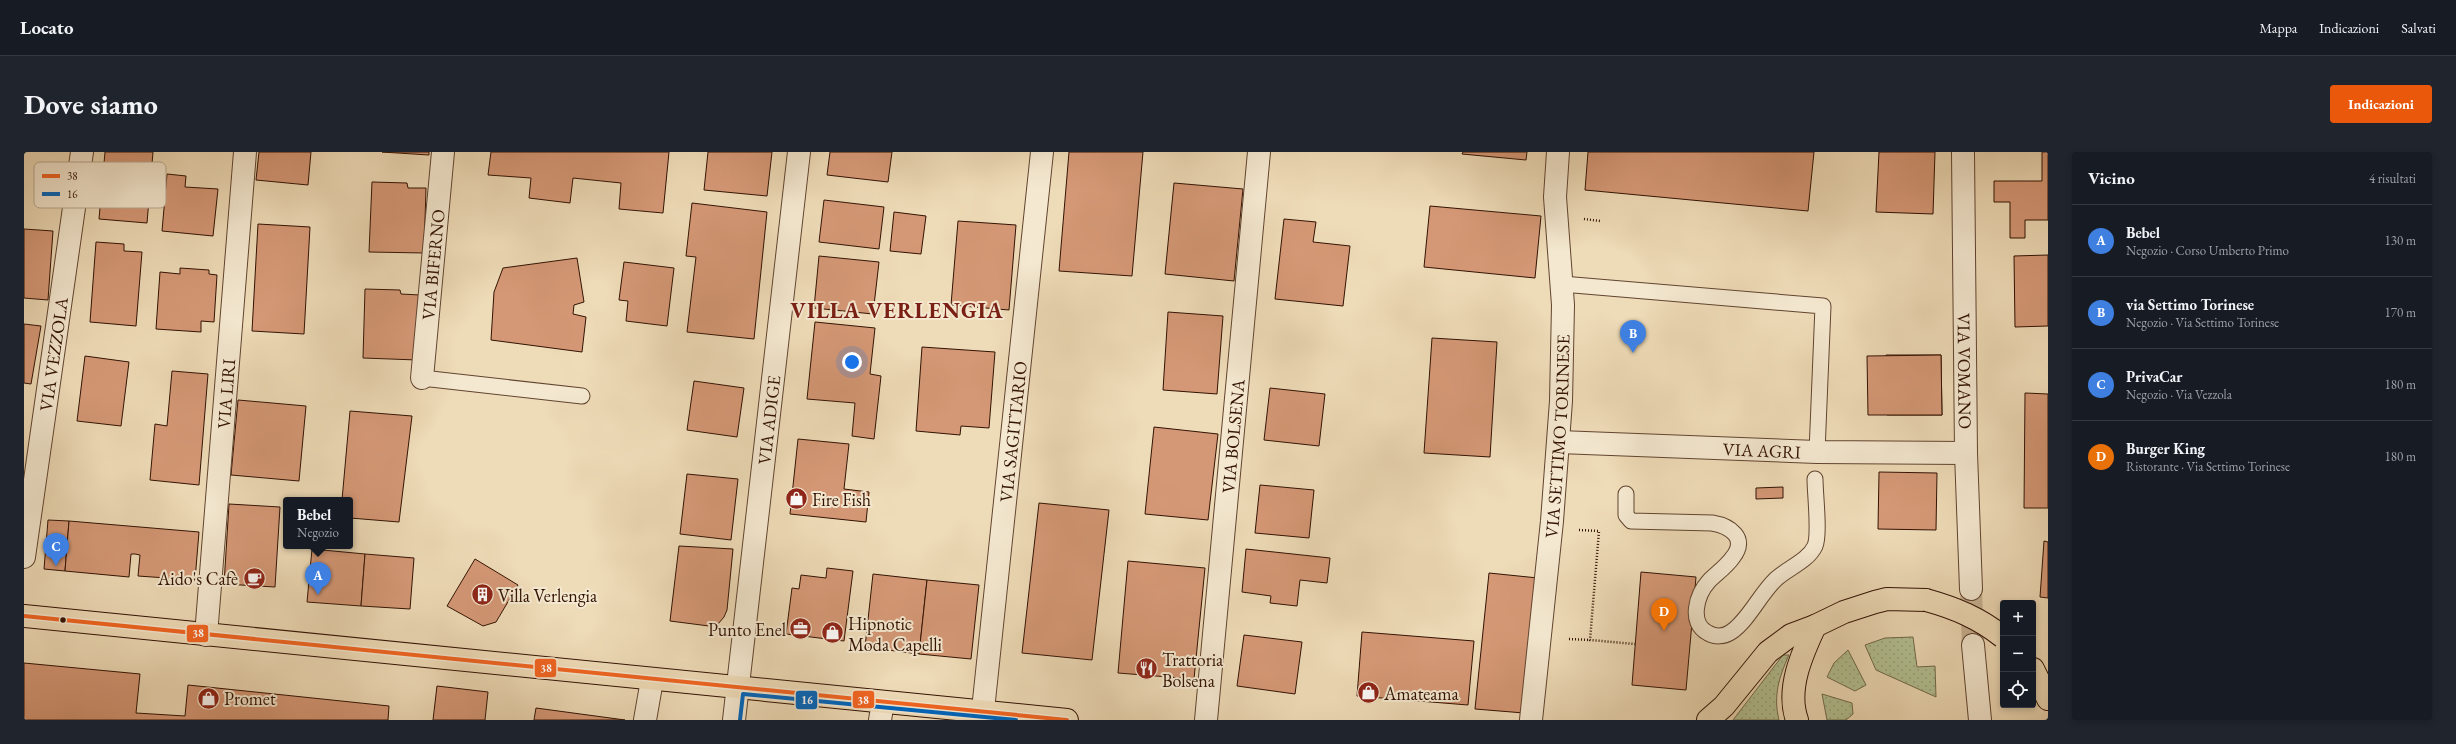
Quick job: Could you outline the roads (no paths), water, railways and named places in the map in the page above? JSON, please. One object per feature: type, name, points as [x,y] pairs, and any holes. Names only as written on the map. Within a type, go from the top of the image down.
[{"type":"main road","points":[[1708,720],[1724,706],[1768,652],[1779,642],[1803,629],[1815,626],[1844,612],[1874,602],[1887,599],[1926,600],[1972,616],[2002,636]]},
{"type":"main road","points":[[24,616],[738,688],[882,711],[983,710],[1067,720]]},
{"type":"main road","points":[[1797,720],[1793,703],[1794,688],[1803,655],[1815,626]]},
{"type":"main road","points":[[2034,672],[2048,699]]},
{"type":"street","name":"VIA VEZZOLA","points":[[81,162],[82,152]]},
{"type":"street","name":"VIA LIRI","points":[[206,635],[245,152]]},
{"type":"street","name":"VIA BIFERNO","points":[[422,378],[443,152]]},
{"type":"street","name":"VIA ADIGE","points":[[734,720],[799,152]]},
{"type":"street","name":"VIA SAGITTARIO","points":[[983,710],[1042,152]]},
{"type":"street","name":"VIA BOLSENA","points":[[1206,720],[1259,152]]},
{"type":"street","name":"VIA SETTIMO TORINESE","points":[[1531,720],[1559,442],[1564,326],[1556,215],[1558,152]]},
{"type":"street","name":"VIA VOMANO","points":[[1963,152],[1966,452],[1972,589]]},
{"type":"street","name":"VIA VEZZOLA","points":[[24,557],[74,208]]},
{"type":"street","name":"VIA AGRI","points":[[1559,442],[1817,452],[1966,452]]},
{"type":"street","points":[[1974,645],[1980,720]]},
{"type":"street","points":[[645,720],[652,680]]},
{"type":"lane","points":[[1562,284],[1823,306],[1817,452]]},
{"type":"lane","points":[[422,378],[582,396]]},
{"type":"lane","points":[[1626,494],[1626,515],[1631,521],[1725,525],[1734,532],[1738,541],[1736,552],[1702,590],[1696,611],[1697,622],[1703,630],[1712,635],[1722,636],[1733,632],[1776,579],[1811,552],[1816,537],[1815,480]]},
{"type":"tunnel","points":[[1971,589],[1973,645]]},
{"type":"place","name":"via Settimo Torinese","points":[[1633,353]]},
{"type":"place","name":"Fire Fish","points":[[796,499]]},
{"type":"place","name":"PrivaCar","points":[[56,566]]},
{"type":"place","name":"Aido's Cafè","points":[[254,578]]},
{"type":"place","name":"Bebel","points":[[318,595]]},
{"type":"place","name":"Villa Verlengia","points":[[482,595]]},
{"type":"place","name":"Punto Enel","points":[[801,629]]},
{"type":"place","name":"Burger King","points":[[1664,631]]},
{"type":"place","name":"Hipnotic Moda Capelli","points":[[832,633]]},
{"type":"place","name":"Trattoria Bolsena","points":[[1146,669]]},
{"type":"place","name":"Amateama","points":[[1368,693]]},
{"type":"place","name":"Promet","points":[[209,698]]},
{"type":"district","name":"VILLA VERLENGIA","points":[[897,310]]}]
